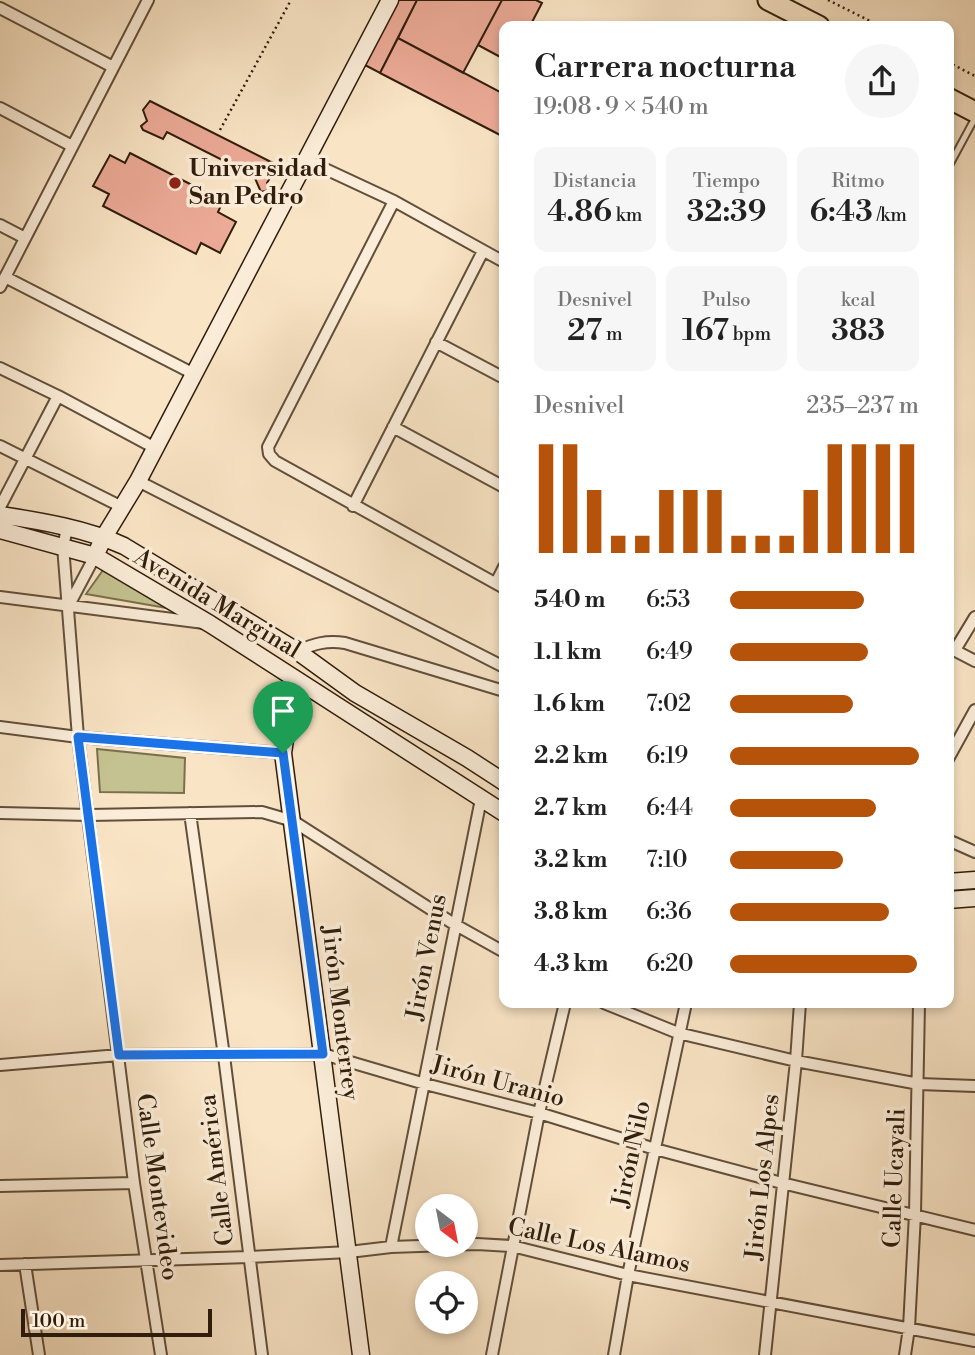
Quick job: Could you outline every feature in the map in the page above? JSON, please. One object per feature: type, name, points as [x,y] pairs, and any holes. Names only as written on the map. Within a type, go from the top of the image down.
[{"type":"highway","points":[[768,0],[809,21]]},
{"type":"highway","points":[[954,101],[975,112]]},
{"type":"main road","points":[[95,556],[138,481],[390,0]]},
{"type":"main road","name":"Avenida Marginal","points":[[0,515],[39,521],[104,537],[124,546],[297,652],[355,693],[499,779]]},
{"type":"main road","name":"Avenida Marginal","points":[[0,530],[95,556],[210,624],[499,810]]},
{"type":"main road","name":"Jirón Monterrey","points":[[294,678],[283,753],[361,1355]]},
{"type":"main road","points":[[954,882],[975,880]]},
{"type":"main road","points":[[954,900],[975,898]]},
{"type":"street","points":[[148,0],[3,282],[194,374]]},
{"type":"street","points":[[0,8],[113,67]]},
{"type":"street","points":[[0,108],[72,146]]},
{"type":"street","points":[[306,160],[394,201],[499,259]]},
{"type":"street","points":[[394,201],[268,447],[269,454],[275,461],[353,506],[499,584]]},
{"type":"street","points":[[0,225],[25,238]]},
{"type":"street","points":[[353,506],[483,251]]},
{"type":"street","points":[[436,342],[499,375]]},
{"type":"street","points":[[0,368],[155,448]]},
{"type":"street","points":[[0,507],[58,396]]},
{"type":"street","points":[[393,427],[499,484]]},
{"type":"street","points":[[0,446],[122,507]]},
{"type":"street","points":[[138,481],[499,664]]},
{"type":"street","name":"Calle Montevideo","points":[[67,529],[63,546],[78,737],[134,1182],[161,1355]]},
{"type":"street","points":[[68,607],[95,556]]},
{"type":"street","points":[[0,597],[210,624]]},
{"type":"street","points":[[954,646],[975,617]]},
{"type":"street","points":[[297,652],[317,642],[345,643],[499,689]]},
{"type":"street","points":[[954,650],[975,661]]},
{"type":"street","points":[[954,748],[975,710]]},
{"type":"street","points":[[0,727],[78,737],[283,753]]},
{"type":"street","name":"Jirón Venus","points":[[391,1247],[481,799]]},
{"type":"street","points":[[0,813],[89,815],[262,812],[293,821],[454,924],[499,949]]},
{"type":"street","name":"Calle América","points":[[190,813],[262,1355]]},
{"type":"street","points":[[954,843],[975,852]]},
{"type":"street","points":[[492,1355],[539,1113],[564,1008]]},
{"type":"street","points":[[616,1008],[678,1033],[796,1060],[919,1084],[975,1086]]},
{"type":"street","name":"Jirón Nilo","points":[[614,1355],[628,1275],[685,1008]]},
{"type":"street","name":"Jirón Los Alpes","points":[[765,1355],[800,1008]]},
{"type":"street","name":"Calle Ucayali","points":[[905,1355],[915,1214],[919,1008]]},
{"type":"street","name":"Jirón Uranio","points":[[0,1065],[119,1055],[323,1054],[539,1113],[655,1149],[975,1230]]},
{"type":"street","points":[[0,1186],[134,1182]]},
{"type":"street","name":"Calle Los Alamos","points":[[0,1265],[249,1257],[477,1244],[512,1247],[628,1275],[975,1341]]},
{"type":"street","points":[[25,1264],[39,1355]]},
{"type":"lane","points":[[954,157],[975,118]]},
{"type":"path","points":[[220,130],[292,0]]},
{"type":"path","points":[[828,0],[870,21]]},
{"type":"path","points":[[954,65],[975,76]]},
{"type":"shaded area","points":[[108,563],[184,611],[86,594]]},
{"type":"shaded area","points":[[97,749],[185,758],[184,793],[100,792]]},
{"type":"building","points":[[395,0],[417,0],[380,73],[363,64]]},
{"type":"building","points":[[417,0],[502,0],[463,73],[398,38]]},
{"type":"building","points":[[502,0],[536,0],[542,3],[533,21],[499,21],[499,56],[478,45]]},
{"type":"building","points":[[398,38],[499,91],[499,134],[380,73]]},
{"type":"building","points":[[150,101],[277,165],[267,183],[269,190],[261,192],[254,176],[167,132],[163,139],[143,130],[141,126],[147,121],[143,110]]},
{"type":"building","points":[[130,153],[223,201],[218,212],[236,222],[220,253],[201,243],[196,254],[103,206],[109,194],[93,186],[110,155],[125,163]]},
{"type":"place","name":"Universidad San Pedro","points":[[175,183]]},
{"type":"route","points":[[78,737],[283,753],[323,1054],[119,1055],[78,737]]}]
